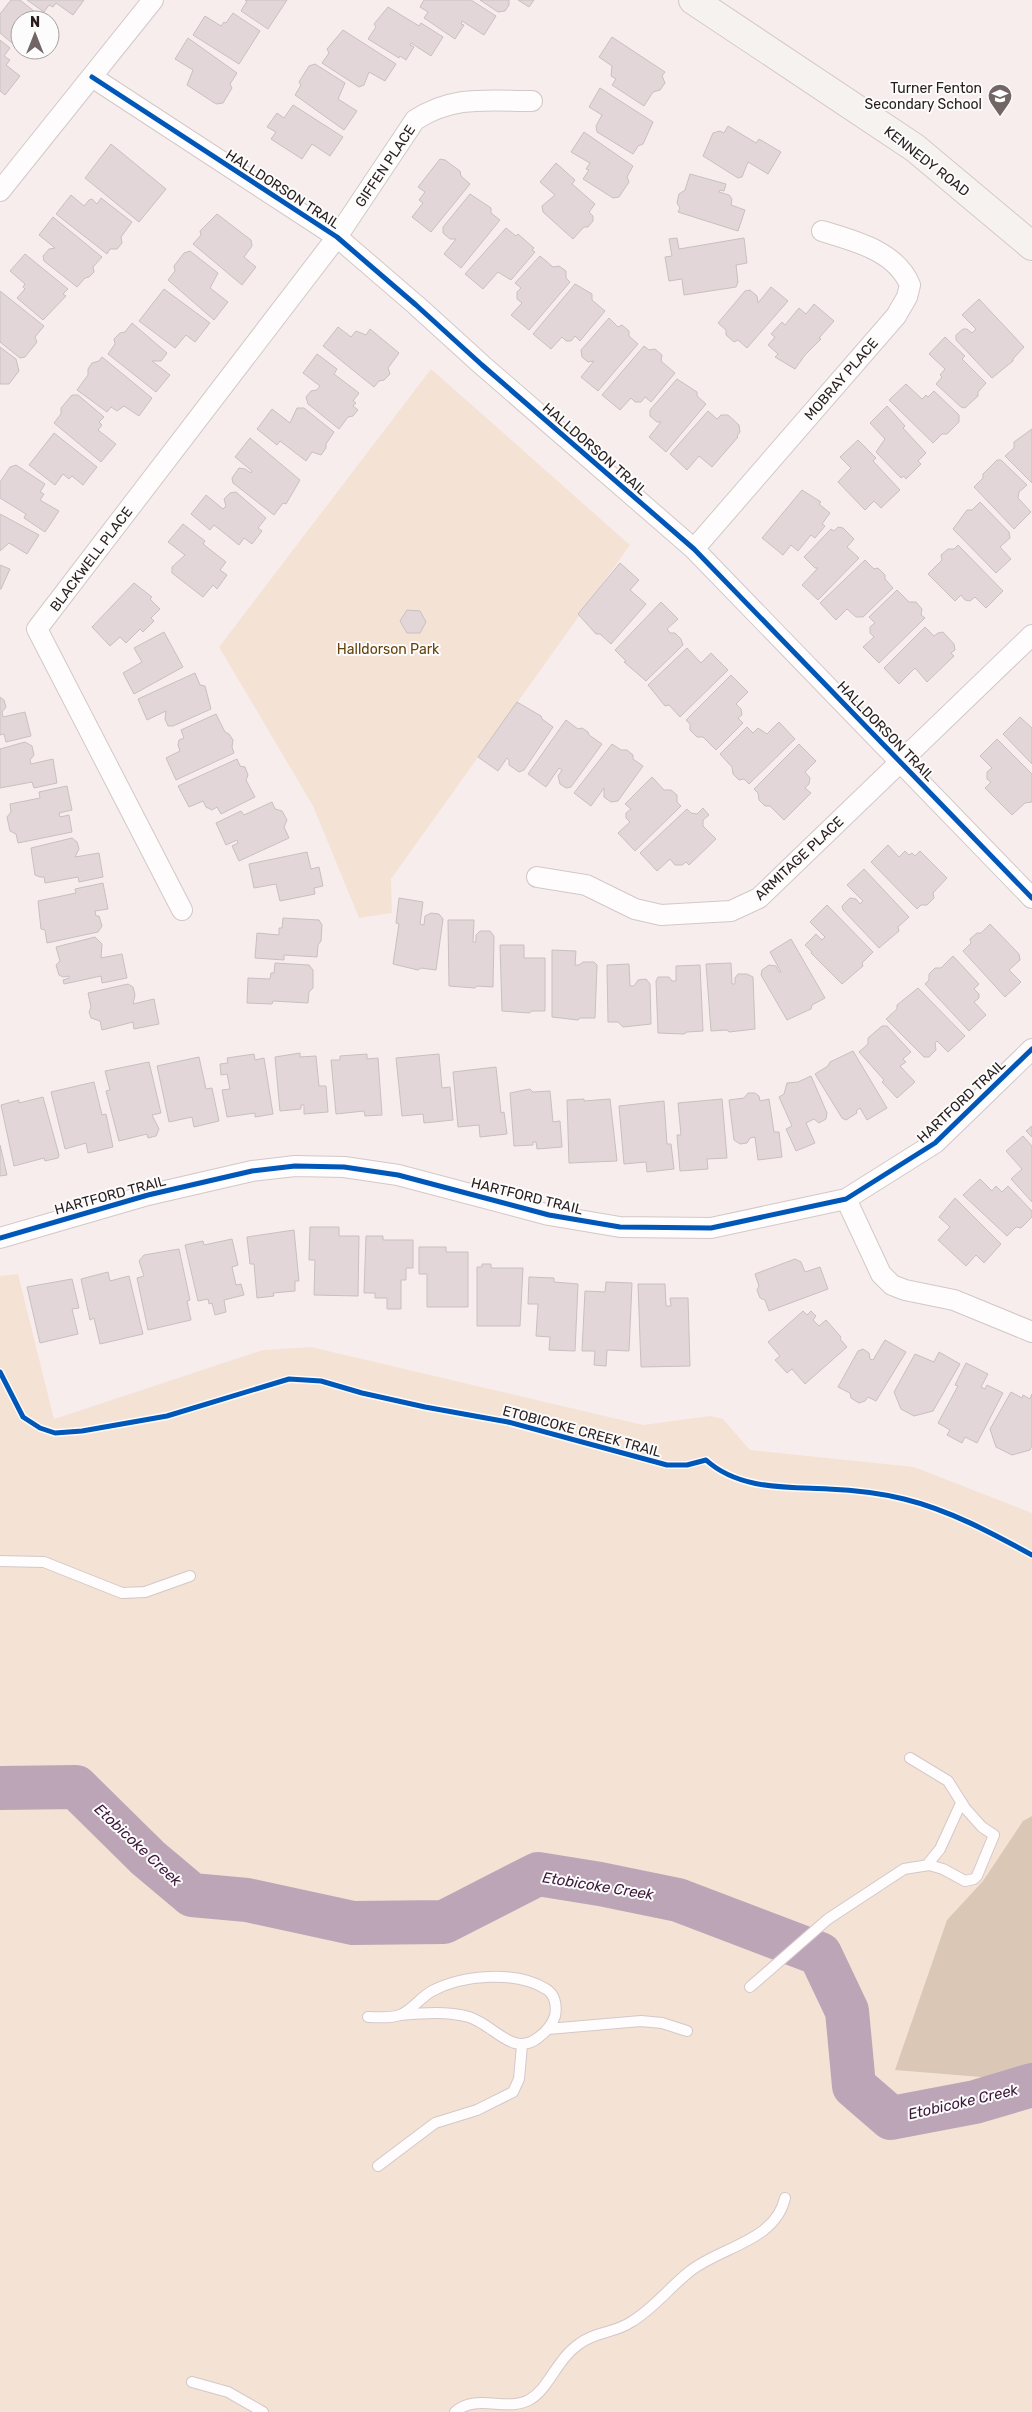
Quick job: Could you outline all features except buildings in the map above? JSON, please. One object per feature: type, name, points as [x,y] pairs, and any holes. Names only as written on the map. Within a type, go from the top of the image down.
[{"type":"main road","name":"KENNEDY ROAD","points":[[693,0],[915,148],[1032,246]]},
{"type":"street","points":[[0,192],[154,0]]},
{"type":"street","name":"HALLDORSON TRAIL","points":[[92,76],[337,237],[694,549],[1032,898]]},
{"type":"street","name":"GIFFEN PLACE","points":[[337,237],[415,120],[431,110],[456,102],[532,101]]},
{"type":"street","name":"MOBRAY PLACE","points":[[694,549],[896,316],[908,297],[910,285],[898,265],[887,256],[856,242],[822,231]]},
{"type":"street","name":"BLACKWELL PLACE","points":[[182,910],[37,629],[337,237]]},
{"type":"street","name":"ARMITAGE PLACE","points":[[537,877],[586,885],[635,908],[661,915],[731,911],[759,898],[1032,635]]},
{"type":"street","name":"HARTFORD TRAIL","points":[[0,1238],[148,1195],[252,1171],[295,1166],[344,1167],[398,1175],[549,1215],[620,1227],[711,1228],[846,1199],[935,1143],[1032,1048]]},
{"type":"street","points":[[846,1199],[881,1274],[892,1285],[905,1290],[954,1300],[1032,1332]]},
{"type":"lane","points":[[0,1560],[44,1562],[122,1593],[145,1592],[190,1576]]},
{"type":"lane","points":[[750,1987],[828,1919],[904,1869],[927,1865],[943,1869],[965,1881],[974,1879],[980,1872],[994,1835],[982,1827],[961,1803],[948,1780],[910,1758]]},
{"type":"lane","points":[[927,1865],[940,1849],[961,1803]]},
{"type":"lane","points":[[368,2017],[435,2013],[468,2017],[493,2028],[508,2041],[522,2045],[537,2039],[548,2029],[555,2015],[553,1995],[537,1984],[514,1978],[474,1978],[449,1983],[430,1992],[401,2015]]},
{"type":"lane","points":[[548,2029],[641,2021],[662,2023],[687,2031]]},
{"type":"lane","points":[[378,2166],[435,2123],[477,2110],[513,2092],[519,2079],[522,2045]]},
{"type":"lane","points":[[456,2412],[470,2404],[510,2405],[528,2401],[544,2387],[561,2359],[579,2343],[590,2337],[612,2331],[632,2322],[697,2266],[760,2233],[780,2211],[784,2198]]},
{"type":"lane","points":[[192,2382],[228,2392],[263,2412]]},
{"type":"green space","name":"Halldorson Park","points":[[431,369],[630,545],[391,879],[392,913],[359,918],[313,806],[219,647]]},
{"type":"green space","points":[[18,1274],[54,1419],[263,1350],[311,1347],[643,1425],[710,1416],[723,1419],[750,1450],[914,1467],[1032,1513],[1032,2412],[0,2412],[0,1276]]},
{"type":"shaded area","points":[[1032,1816],[1032,2081],[895,2070],[947,1920],[983,1881],[1023,1821]]},
{"type":"waterway","name":"Etobicoke Creek","points":[[0,1788],[76,1787],[148,1858],[192,1895],[247,1900],[353,1923],[444,1922],[538,1874],[678,1900],[820,1954],[847,2011],[854,2086],[891,2118],[975,2102],[1032,2085]]},
{"type":"cycle path","points":[[92,77],[337,237],[416,305],[482,365],[694,549],[1032,898]]},
{"type":"cycle path","points":[[0,1238],[148,1195],[252,1171],[295,1166],[344,1167],[398,1175],[549,1215],[620,1227],[711,1228],[846,1199],[935,1143],[1032,1049]]},
{"type":"cycle path","name":"ETOBICOKE CREEK TRAIL","points":[[0,1372],[23,1417],[40,1428],[55,1433],[82,1431],[167,1416],[289,1379],[321,1381],[362,1393],[425,1407],[508,1422],[667,1465],[687,1465],[706,1460],[719,1470],[748,1482],[780,1487],[856,1491],[904,1499],[954,1516],[1032,1555]]},
{"type":"place","name":"Turner Fenton Secondary School","points":[[1000,117]]}]
